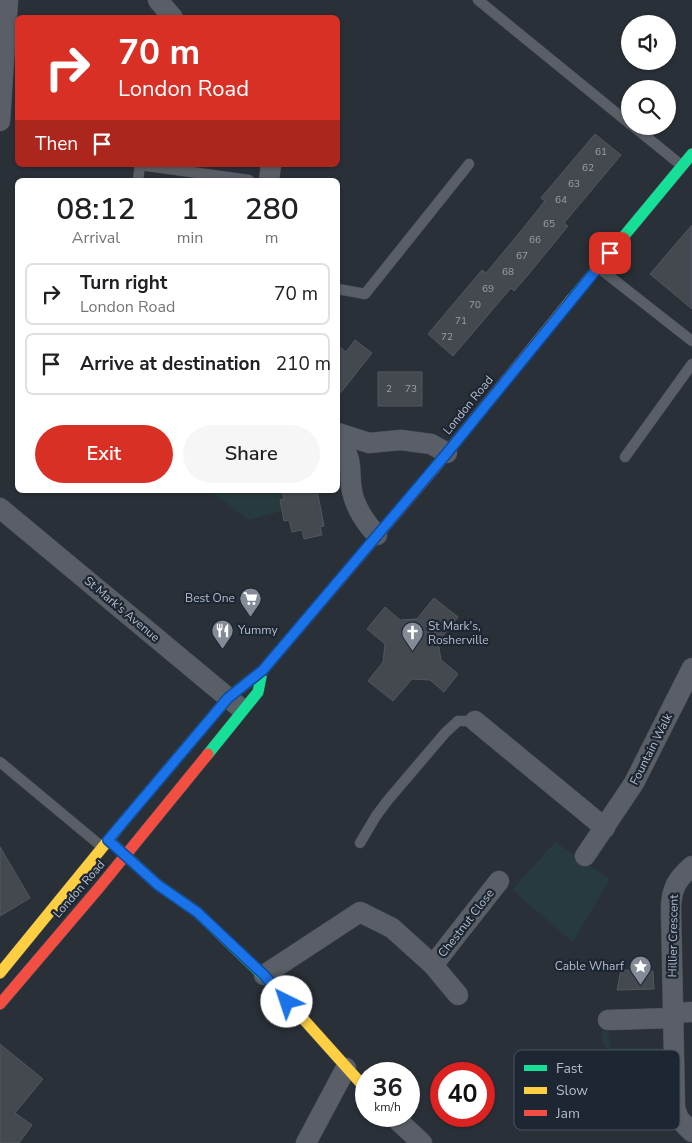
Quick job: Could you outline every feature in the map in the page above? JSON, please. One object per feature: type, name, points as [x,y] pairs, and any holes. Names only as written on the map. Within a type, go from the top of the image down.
[{"type":"main road","name":"London Road","points":[[0,973],[105,844],[228,698],[263,670],[447,453],[692,154]]},
{"type":"main road","name":"London Road","points":[[0,1004],[126,856],[258,692],[263,670]]},
{"type":"main road","points":[[105,844],[126,856],[158,885],[197,912],[264,975],[355,1078]]},
{"type":"street","points":[[0,121],[8,0]]},
{"type":"street","points":[[158,0],[170,15]]},
{"type":"street","points":[[340,435],[369,443],[401,440],[432,444],[447,453]]},
{"type":"street","points":[[340,442],[346,450],[351,464],[352,489],[355,502],[367,524],[377,534]]},
{"type":"street","name":"St Mark's Avenue","points":[[0,508],[243,711]]},
{"type":"street","name":"Fountain Walk","points":[[585,856],[634,784],[692,668]]},
{"type":"street","points":[[475,721],[605,828]]},
{"type":"street","name":"Hillier Crescent","points":[[677,1050],[679,1014],[672,896],[675,886],[692,866]]},
{"type":"street","name":"Chestnut Close","points":[[433,965],[499,882]]},
{"type":"street","name":"Chestnut Close","points":[[264,975],[360,912],[392,928],[433,965],[458,994]]},
{"type":"street","points":[[608,1020],[679,1014]]},
{"type":"street","points":[[306,1143],[346,1068]]},
{"type":"street","name":"Hillier Crescent","points":[[680,1120],[692,1132]]},
{"type":"street","points":[[405,1127],[422,1143]]},
{"type":"lane","points":[[478,0],[621,117]]},
{"type":"lane","points":[[644,135],[682,166]]},
{"type":"lane","points":[[340,289],[365,294],[469,164]]},
{"type":"lane","points":[[155,167],[234,178]]},
{"type":"lane","points":[[599,267],[692,341]]},
{"type":"lane","points":[[625,457],[692,364]]},
{"type":"lane","points":[[360,843],[376,816],[445,733],[458,721],[475,721]]},
{"type":"lane","points":[[0,762],[105,844]]},
{"type":"green space","points":[[213,493],[283,493],[284,499],[280,500],[282,511],[248,520]]},
{"type":"green space","points":[[555,842],[610,879],[573,942],[512,890]]},
{"type":"green space","points":[[601,1031],[608,1031],[611,1048],[662,1048],[662,1050],[606,1050]]},
{"type":"green space","points":[[675,1130],[689,1143],[687,1143]]},
{"type":"building","points":[[595,134],[621,155],[564,223],[568,226],[528,275],[514,291],[511,288],[453,356],[428,334],[482,270],[486,273],[545,201],[541,198]]},
{"type":"building","points":[[692,225],[692,309],[650,274]]},
{"type":"building","points":[[355,340],[372,353],[340,393],[340,348],[346,352]]},
{"type":"building","points":[[378,372],[422,372],[422,406],[378,406]]},
{"type":"building","points":[[283,493],[318,493],[324,526],[320,527],[322,535],[304,539],[302,530],[292,532],[289,520],[284,521],[280,500],[284,499]]},
{"type":"building","name":"St Mark's, Rosherville","points":[[434,598],[458,617],[438,642],[441,660],[458,674],[444,692],[430,680],[412,679],[393,701],[368,681],[383,662],[385,644],[367,629],[385,607],[400,620],[417,619]]},
{"type":"building","points":[[0,847],[30,898],[0,916]]},
{"type":"building","points":[[621,970],[653,971],[654,989],[617,990]]},
{"type":"building","points":[[0,1044],[43,1079],[15,1113],[32,1125],[19,1143],[0,1143]]},
{"type":"traffic: fast","points":[[571,300],[692,154]]},
{"type":"traffic: fast","points":[[208,754],[258,692],[261,677]]},
{"type":"traffic: fast","points":[[124,821],[228,698],[253,678]]},
{"type":"traffic: fast","points":[[113,844],[158,885],[197,912],[272,984]]},
{"type":"traffic: slow","points":[[434,469],[571,300]]},
{"type":"traffic: slow","points":[[0,973],[124,821]]},
{"type":"traffic: slow","points":[[272,984],[355,1077]]},
{"type":"traffic: jam","points":[[253,678],[263,670],[434,469]]},
{"type":"traffic: jam","points":[[0,1004],[98,889],[208,754]]},
{"type":"place","name":"Best One","points":[[251,617]]},
{"type":"place","name":"Yummy","points":[[222,649]]},
{"type":"place","name":"St Mark's, Rosherville","points":[[412,652]]},
{"type":"place","name":"Cable Wharf","points":[[640,985]]},
{"type":"route","points":[[287,1002],[264,975],[197,912],[158,885],[108,840],[228,698],[263,670],[447,453],[610,253]]}]
